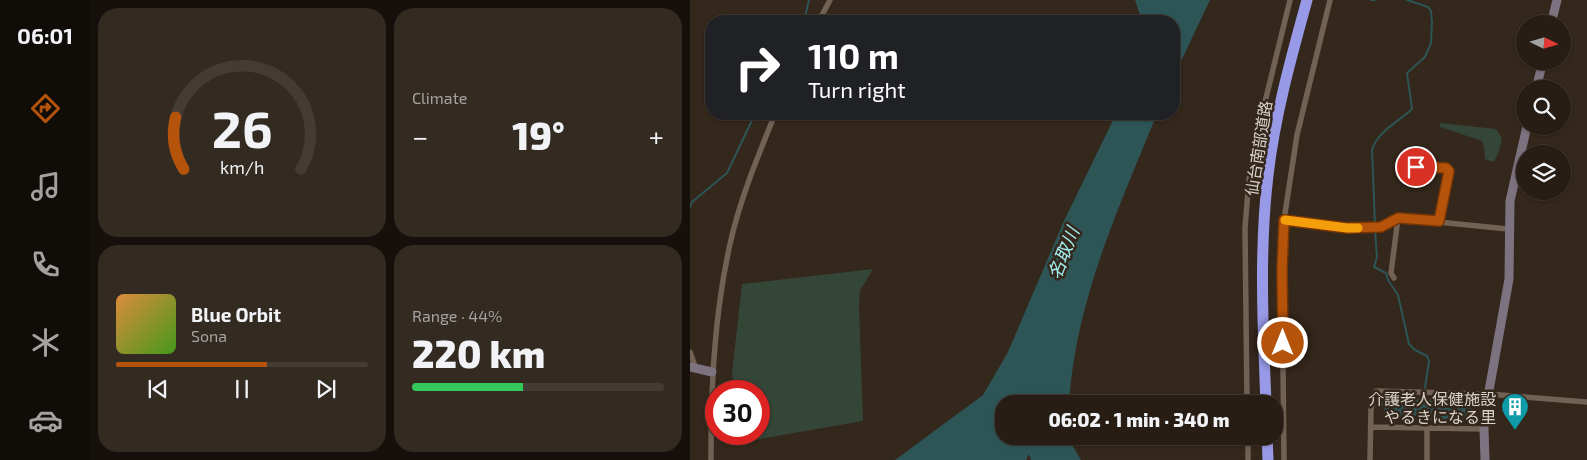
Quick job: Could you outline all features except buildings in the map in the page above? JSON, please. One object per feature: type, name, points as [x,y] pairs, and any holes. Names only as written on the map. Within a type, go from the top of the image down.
[{"type":"highway","name":"仙台南部道路","points":[[1262,395],[1263,230],[1268,175],[1277,118],[1307,0]]},
{"type":"highway","name":"仙台南部道路","points":[[1263,304],[1266,395]]},
{"type":"highway","points":[[1262,445],[1263,460]]},
{"type":"highway","points":[[1267,445],[1268,460]]},
{"type":"street","points":[[822,15],[830,0]]},
{"type":"street","points":[[1247,395],[1245,228],[1249,179],[1265,102],[1290,0]]},
{"type":"street","points":[[1284,460],[1282,270],[1284,220],[1297,136],[1330,0]]},
{"type":"street","points":[[1554,15],[1558,0]]},
{"type":"street","points":[[711,460],[712,372],[719,304],[730,242],[753,168],[773,120]]},
{"type":"street","points":[[1485,460],[1484,429],[1488,394],[1509,279],[1508,229],[1510,202],[1525,135]]},
{"type":"street","points":[[1403,154],[1402,167],[1446,168],[1449,171],[1439,221]]},
{"type":"street","points":[[1284,220],[1347,228],[1372,228],[1381,227],[1398,218],[1508,229]]},
{"type":"street","points":[[1394,278],[1391,273],[1398,218]]},
{"type":"street","points":[[1392,260],[1400,261]]},
{"type":"street","points":[[690,352],[693,368],[712,372]]},
{"type":"street","points":[[1370,460],[1371,409],[1376,391],[1488,394],[1587,402]]},
{"type":"street","points":[[1372,427],[1484,429]]},
{"type":"street","points":[[1427,428],[1427,460]]},
{"type":"street","points":[[1248,445],[1248,460]]},
{"type":"green space","points":[[1440,123],[1496,129],[1502,138],[1494,162],[1485,159],[1482,141],[1440,127]]},
{"type":"green space","points":[[873,269],[860,291],[859,306],[863,421],[770,437],[770,380],[733,380],[732,373],[742,284]]},
{"type":"water","points":[[1135,0],[1210,0],[1180,63],[1180,15],[1140,15]]},
{"type":"water","name":"名取川","points":[[1113,120],[1155,120],[1114,220],[1089,292],[1073,366],[1070,395],[995,395],[995,445],[1072,445],[1081,460],[1031,460],[1029,454],[1026,460],[895,460],[983,395],[1008,352],[1063,223]]},
{"type":"water","points":[[1379,399],[1472,401],[1471,420],[1419,421],[1419,416],[1385,415],[1384,407],[1377,407]]},
{"type":"waterway","points":[[805,15],[809,0]]},
{"type":"waterway","points":[[1375,225],[1372,150],[1378,138],[1412,109],[1407,73],[1425,57],[1431,43],[1431,11],[1428,7],[1407,0]]},
{"type":"waterway","points":[[690,207],[692,202],[727,173],[752,120]]},
{"type":"waterway","points":[[1375,230],[1377,257],[1374,267],[1386,273],[1388,280],[1398,295],[1409,344],[1415,350],[1427,356],[1429,361],[1425,388]]},
{"type":"slow traffic","points":[[1285,220],[1358,228]]},
{"type":"place","name":"介護老人保健施設 やるきになる里","points":[[1515,431]]},
{"type":"route","points":[[1283,343],[1282,270],[1284,220],[1347,228],[1381,227],[1391,220],[1398,218],[1439,221],[1444,188],[1449,171],[1446,168],[1416,167]]}]
